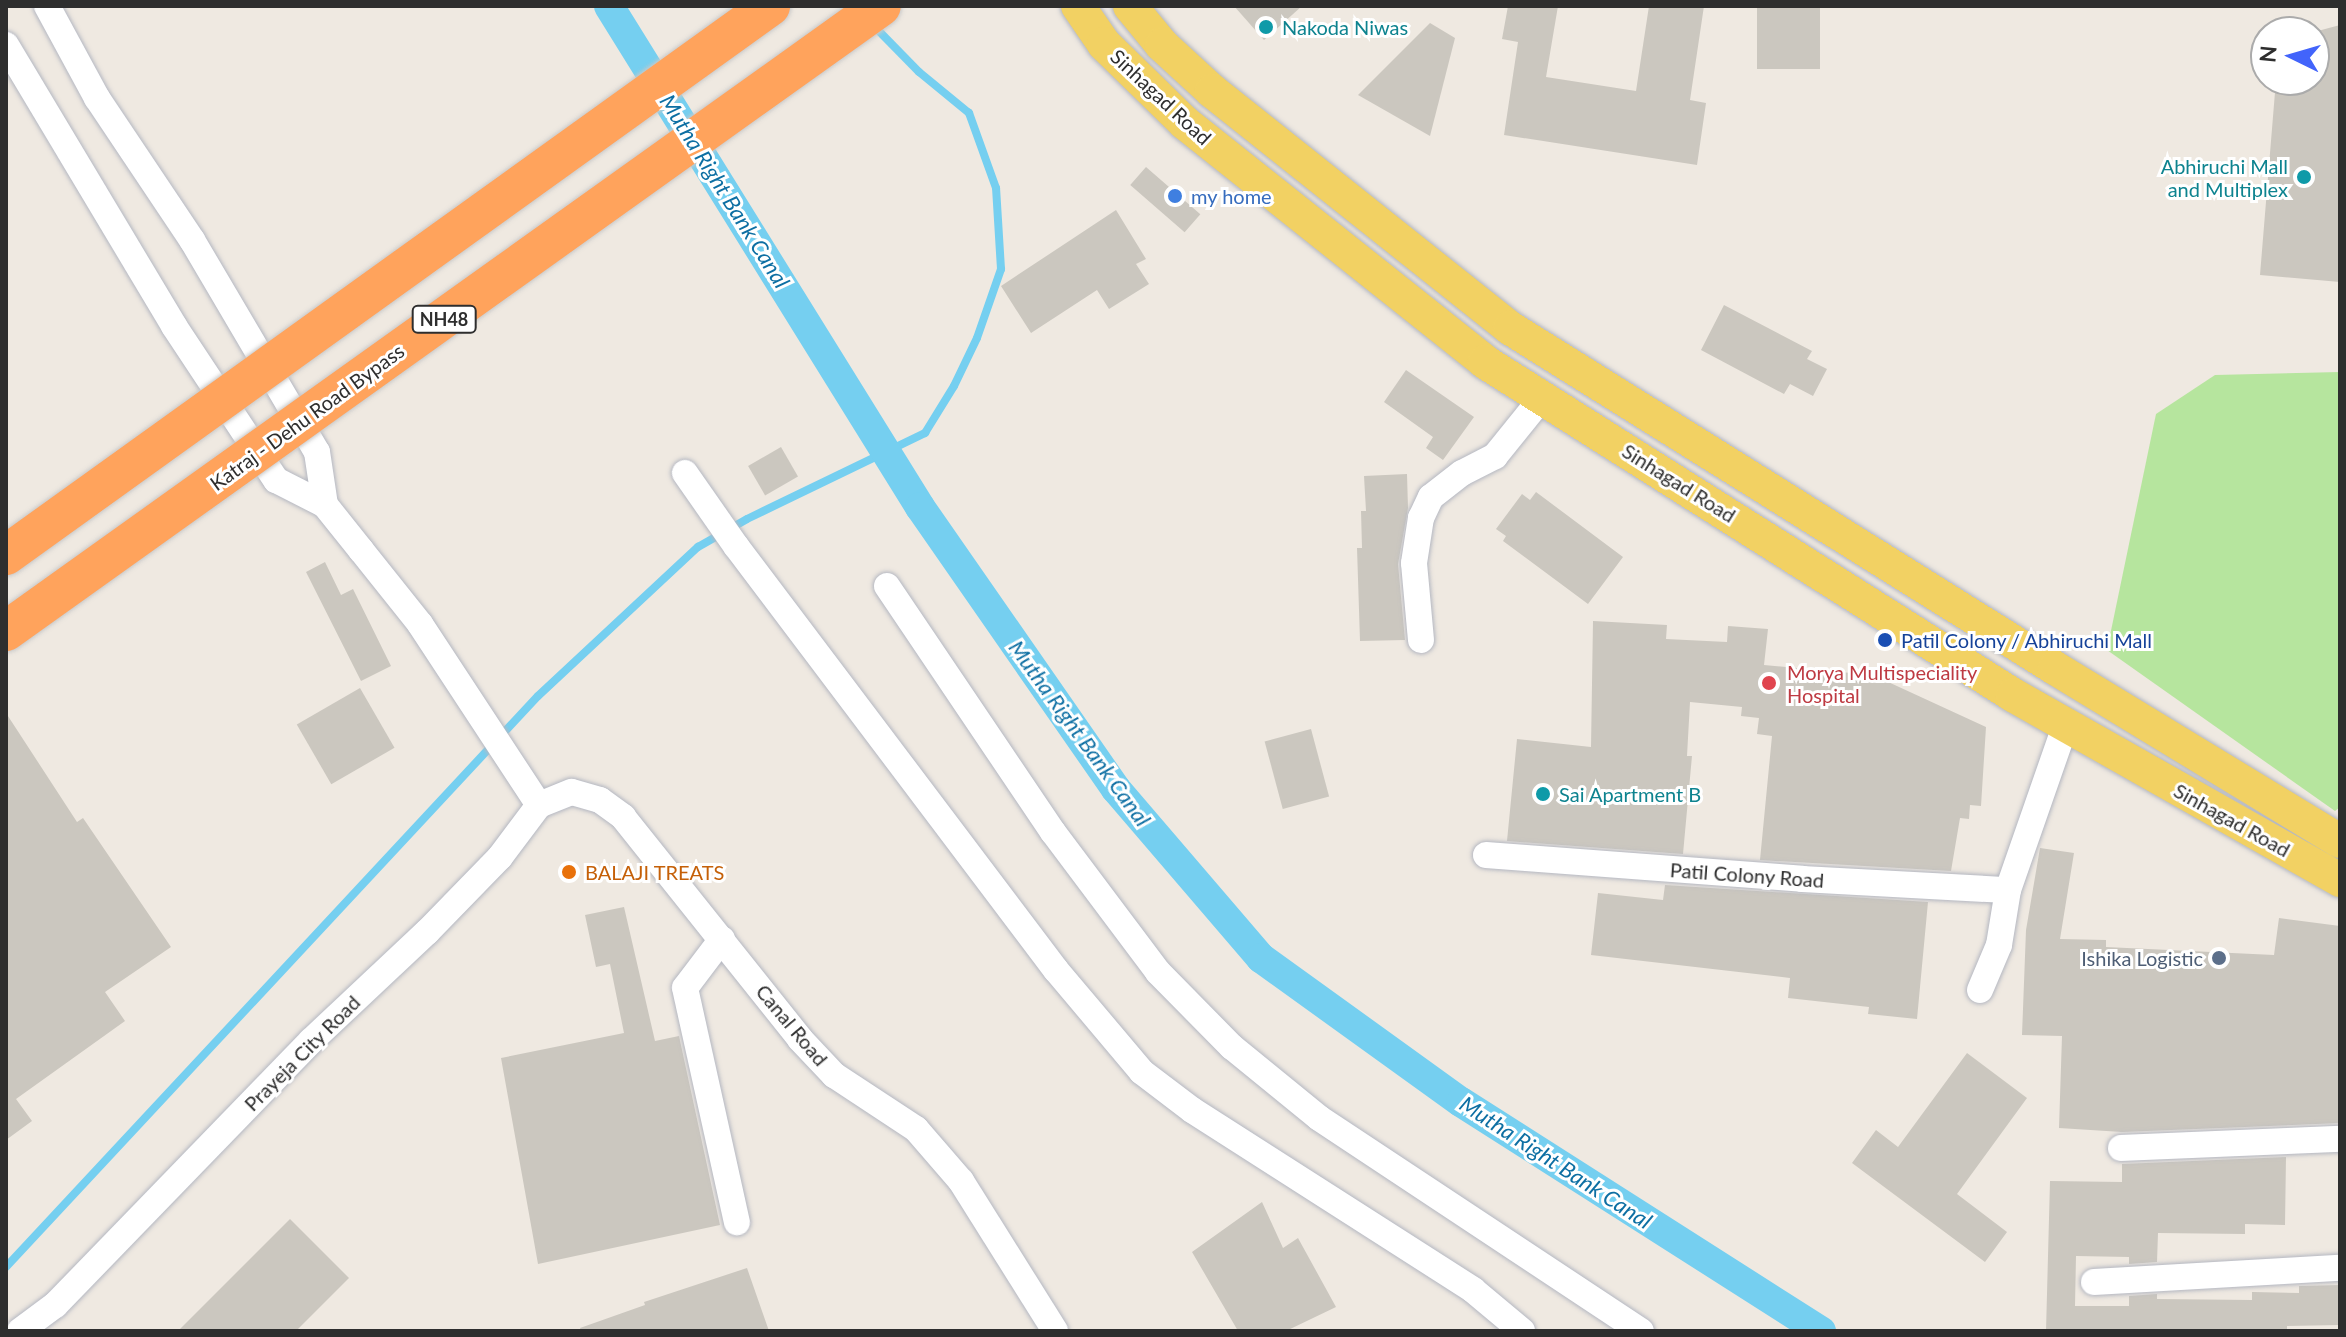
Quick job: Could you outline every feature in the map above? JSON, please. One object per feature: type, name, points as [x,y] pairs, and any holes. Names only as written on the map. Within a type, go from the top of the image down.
[{"type":"highway","points":[[6,555],[770,6]]},
{"type":"highway","name":"Katraj - Dehu Road Bypass","points":[[6,631],[881,6]]},
{"type":"main road","name":"Sinhagad Road","points":[[1078,6],[1104,44],[1185,123],[1485,362],[2065,726],[2340,880]]},
{"type":"main road","name":"Sinhagad Road","points":[[1130,6],[1162,45],[1212,91],[1510,328],[2055,668],[2340,841]]},
{"type":"street","points":[[47,6],[97,98],[192,240],[317,452],[325,505]]},
{"type":"street","points":[[6,45],[174,326],[276,480],[325,505],[420,624],[539,805]]},
{"type":"street","points":[[1421,640],[1414,563],[1426,507],[1431,497],[1462,473],[1495,456],[1541,399]]},
{"type":"street","points":[[685,473],[736,546],[1056,970],[1142,1072],[1192,1110],[1473,1290],[1522,1331]]},
{"type":"street","points":[[887,586],[1053,832],[1158,972],[1232,1047],[1319,1118],[1641,1331]]},
{"type":"street","points":[[1980,990],[1999,945],[2008,890],[2065,726]]},
{"type":"street","name":"Canal Road","points":[[539,805],[572,792],[600,800],[623,817],[800,1039],[834,1075],[916,1129],[961,1181],[1055,1331]]},
{"type":"street","name":"Prayeja City Road","points":[[20,1331],[55,1305],[311,1041],[427,932],[500,857],[539,805]]},
{"type":"street","name":"Patil Colony Road","points":[[1486,855],[1802,879],[2008,890]]},
{"type":"street","points":[[722,939],[685,988],[737,1222]]},
{"type":"street","points":[[2121,1148],[2340,1139]]},
{"type":"street","points":[[2094,1282],[2340,1268]]},
{"type":"green space","points":[[2340,372],[2340,807],[2335,811],[2107,650],[2156,414],[2215,375]]},
{"type":"building","name":"Nakoda Niwas","points":[[1234,6],[1302,6],[1264,40]]},
{"type":"building","points":[[1508,6],[1558,6],[1546,77],[1636,91],[1649,6],[1704,6],[1690,100],[1706,103],[1697,165],[1504,135],[1518,42],[1502,39]]},
{"type":"building","points":[[1757,6],[1820,6],[1820,69],[1757,69]]},
{"type":"building","points":[[1430,23],[1455,38],[1430,136],[1358,95]]},
{"type":"building","name":"Abhiruchi Mall and Multiplex","points":[[2340,25],[2340,282],[2260,275],[2275,96],[2330,96],[2330,28]]},
{"type":"building","points":[[1146,167],[1200,214],[1185,232],[1130,185]]},
{"type":"building","points":[[1116,210],[1146,259],[1136,264],[1149,284],[1109,309],[1097,290],[1031,333],[1001,286]]},
{"type":"building","points":[[1724,305],[1812,351],[1807,359],[1827,369],[1813,396],[1790,384],[1784,394],[1701,350]]},
{"type":"building","points":[[1406,370],[1474,417],[1443,460],[1426,448],[1433,437],[1384,402]]},
{"type":"building","points":[[781,447],[798,476],[765,495],[748,466]]},
{"type":"building","points":[[1407,474],[1408,508],[1398,564],[1405,640],[1360,641],[1357,548],[1362,548],[1361,511],[1366,511],[1364,476]]},
{"type":"building","points":[[1536,492],[1623,557],[1588,604],[1503,541],[1506,536],[1496,529],[1522,494],[1530,500]]},
{"type":"building","points":[[325,562],[341,595],[353,589],[391,666],[361,681],[306,572]]},
{"type":"building","points":[[1593,621],[1667,625],[1666,639],[1727,642],[1728,626],[1768,629],[1764,665],[1873,675],[1986,727],[1981,806],[1970,805],[1969,819],[1960,818],[1951,871],[1760,860],[1772,736],[1757,734],[1759,718],[1741,716],[1742,707],[1690,702],[1687,756],[1692,756],[1683,854],[1507,841],[1517,739],[1591,747]]},
{"type":"building","points":[[360,688],[395,748],[331,784],[297,724]]},
{"type":"building","points":[[6,713],[77,822],[83,818],[171,947],[105,992],[125,1021],[16,1099],[32,1121],[6,1140]]},
{"type":"building","points":[[1311,729],[1329,797],[1283,809],[1265,741]]},
{"type":"building","points":[[2040,848],[2074,853],[2060,939],[2106,940],[2106,947],[2274,955],[2279,918],[2340,926],[2340,1123],[2122,1132],[2059,1128],[2062,1036],[2022,1035],[2026,930]]},
{"type":"building","points":[[1665,885],[1928,902],[1917,1019],[1868,1014],[1869,1007],[1788,998],[1790,978],[1591,955],[1598,893],[1663,900]]},
{"type":"building","points":[[624,907],[655,1041],[679,1036],[720,1225],[538,1264],[501,1058],[624,1033],[610,964],[596,967],[585,915]]},
{"type":"building","points":[[1967,1053],[2027,1098],[1957,1194],[2007,1232],[1985,1262],[1852,1163],[1876,1130],[1898,1147]]},
{"type":"building","points":[[2286,1157],[2285,1225],[2245,1224],[2245,1234],[2158,1233],[2157,1262],[2129,1264],[2129,1257],[2076,1256],[2075,1306],[2129,1306],[2129,1296],[2157,1294],[2157,1299],[2252,1300],[2252,1292],[2299,1293],[2299,1286],[2340,1285],[2340,1325],[2287,1326],[2287,1331],[2046,1331],[2050,1181],[2122,1182],[2122,1164]]},
{"type":"building","points":[[1262,1202],[1283,1248],[1298,1238],[1336,1307],[1286,1331],[1238,1331],[1192,1252]]},
{"type":"building","points":[[290,1219],[349,1278],[296,1331],[178,1331]]},
{"type":"building","points":[[747,1268],[769,1331],[581,1331],[580,1328],[645,1305],[644,1302]]},
{"type":"waterway","name":"Mutha Right Bank Canal","points":[[609,6],[920,507],[1116,789],[1261,958],[1461,1102],[1821,1331]]},
{"type":"waterway","points":[[6,1267],[538,696],[698,547],[747,519],[925,433],[954,386],[977,338],[1001,269],[996,188],[969,113],[919,72],[872,24]]},
{"type":"place","name":"Nakoda Niwas","points":[[1266,27]]},
{"type":"place","name":"Abhiruchi Mall and Multiplex","points":[[2304,177]]},
{"type":"place","name":"my home","points":[[1175,196]]},
{"type":"place","name":"Patil Colony / Abhiruchi Mall","points":[[1885,640]]},
{"type":"place","name":"Morya Multispeciality Hospital","points":[[1769,683]]},
{"type":"place","name":"Sai Apartment B","points":[[1543,794]]},
{"type":"place","name":"BALAJI TREATS","points":[[569,872]]},
{"type":"place","name":"Ishika Logistic","points":[[2219,958]]}]
